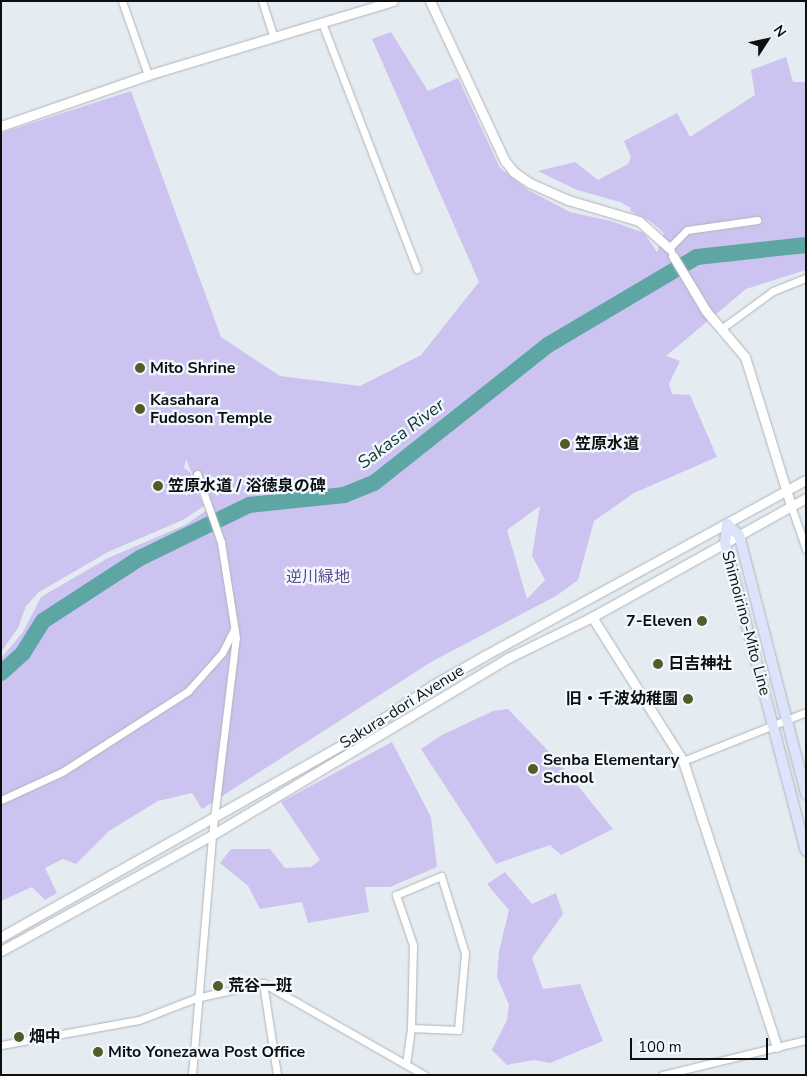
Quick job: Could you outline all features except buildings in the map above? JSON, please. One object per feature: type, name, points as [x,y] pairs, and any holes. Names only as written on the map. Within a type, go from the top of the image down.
[{"type":"main road","name":"Shimoirino-Mito Line","points":[[727,524],[739,535],[806,794]]},
{"type":"main road","name":"Shimoirino-Mito Line","points":[[727,524],[725,543],[806,851]]},
{"type":"street","points":[[122,1],[148,76]]},
{"type":"street","points":[[262,1],[274,37]]},
{"type":"street","points":[[1,126],[148,76],[393,1]]},
{"type":"street","points":[[430,1],[505,161],[514,172],[530,183],[568,200],[639,221],[671,252],[687,281],[721,329],[736,344],[750,370],[785,491],[806,549]]},
{"type":"street","points":[[322,23],[416,269]]},
{"type":"street","points":[[671,252],[687,230],[757,220]]},
{"type":"street","points":[[721,329],[773,291],[806,278]]},
{"type":"street","points":[[192,1075],[196,998],[212,835],[236,638],[232,600],[219,534],[212,510],[197,474]]},
{"type":"street","name":"Sakura-dori Avenue","points":[[1,937],[351,740],[433,685],[806,480]]},
{"type":"street","name":"Sakura-dori Avenue","points":[[1,951],[212,835],[508,658],[592,617],[806,498]]},
{"type":"street","points":[[592,617],[683,761],[777,1047]]},
{"type":"street","points":[[1,800],[62,772],[188,691],[222,653],[234,629]]},
{"type":"street","points":[[683,761],[806,712]]},
{"type":"street","points":[[406,1064],[410,1028],[413,945],[396,895],[441,876],[465,953],[458,1030],[410,1028]]},
{"type":"street","points":[[263,983],[277,1075]]},
{"type":"street","points":[[1,1045],[139,1020],[196,998],[263,983],[424,1075]]},
{"type":"street","points":[[662,1075],[673,1074],[806,1040]]},
{"type":"green space","name":"逆川緑地","points":[[391,32],[428,91],[458,78],[500,168],[528,190],[570,212],[611,221],[644,233],[657,252],[664,233],[650,221],[630,211],[631,208],[620,202],[577,190],[538,171],[575,162],[598,180],[628,164],[631,157],[624,141],[677,113],[690,137],[755,95],[751,70],[786,57],[793,82],[806,82],[806,270],[746,289],[666,356],[680,361],[669,384],[672,394],[690,395],[717,457],[634,493],[594,521],[578,580],[556,596],[431,662],[202,809],[192,793],[158,801],[109,831],[76,864],[63,859],[45,868],[57,893],[45,900],[32,887],[1,901],[1,658],[23,632],[41,597],[108,558],[185,525],[207,510],[186,459],[184,468],[190,472],[204,506],[183,520],[108,552],[39,592],[26,606],[18,628],[1,652],[1,133],[131,91],[221,337],[280,376],[360,386],[421,355],[479,282],[372,39]],"holes":[[[540,506],[532,556],[545,580],[527,599],[507,530]]]},
{"type":"green space","points":[[508,709],[557,760],[613,829],[561,855],[550,845],[496,864],[421,749],[442,735],[493,711]]},
{"type":"green space","points":[[392,742],[431,817],[437,867],[390,887],[365,887],[369,912],[308,923],[302,902],[260,909],[248,886],[220,863],[231,849],[270,849],[285,868],[311,867],[320,860],[281,802]]},
{"type":"green space","points":[[505,872],[532,904],[556,893],[563,914],[532,958],[543,989],[580,984],[603,1041],[550,1063],[534,1060],[507,1065],[492,1050],[507,1020],[509,1005],[497,977],[499,951],[509,910],[487,884]]},
{"type":"waterway","name":"Sakasa River","points":[[1,673],[23,653],[43,621],[140,558],[249,505],[344,495],[374,483],[548,345],[697,257],[806,245]]},
{"type":"place","name":"Mito Shrine","points":[[140,368]]},
{"type":"place","name":"Kasahara Fudoson Temple","points":[[140,409]]},
{"type":"place","name":"笠原水道","points":[[565,444]]},
{"type":"place","name":"笠原水道 / 浴徳泉の碑","points":[[158,486]]},
{"type":"place","name":"7-Eleven","points":[[702,621]]},
{"type":"place","name":"日吉神社","points":[[658,664]]},
{"type":"place","name":"旧・千波幼稚園","points":[[688,699]]},
{"type":"place","name":"Senba Elementary School","points":[[533,769]]},
{"type":"place","name":"荒谷一班","points":[[218,986]]},
{"type":"place","name":"畑中","points":[[19,1037]]},
{"type":"place","name":"Mito Yonezawa Post Office","points":[[98,1052]]}]
